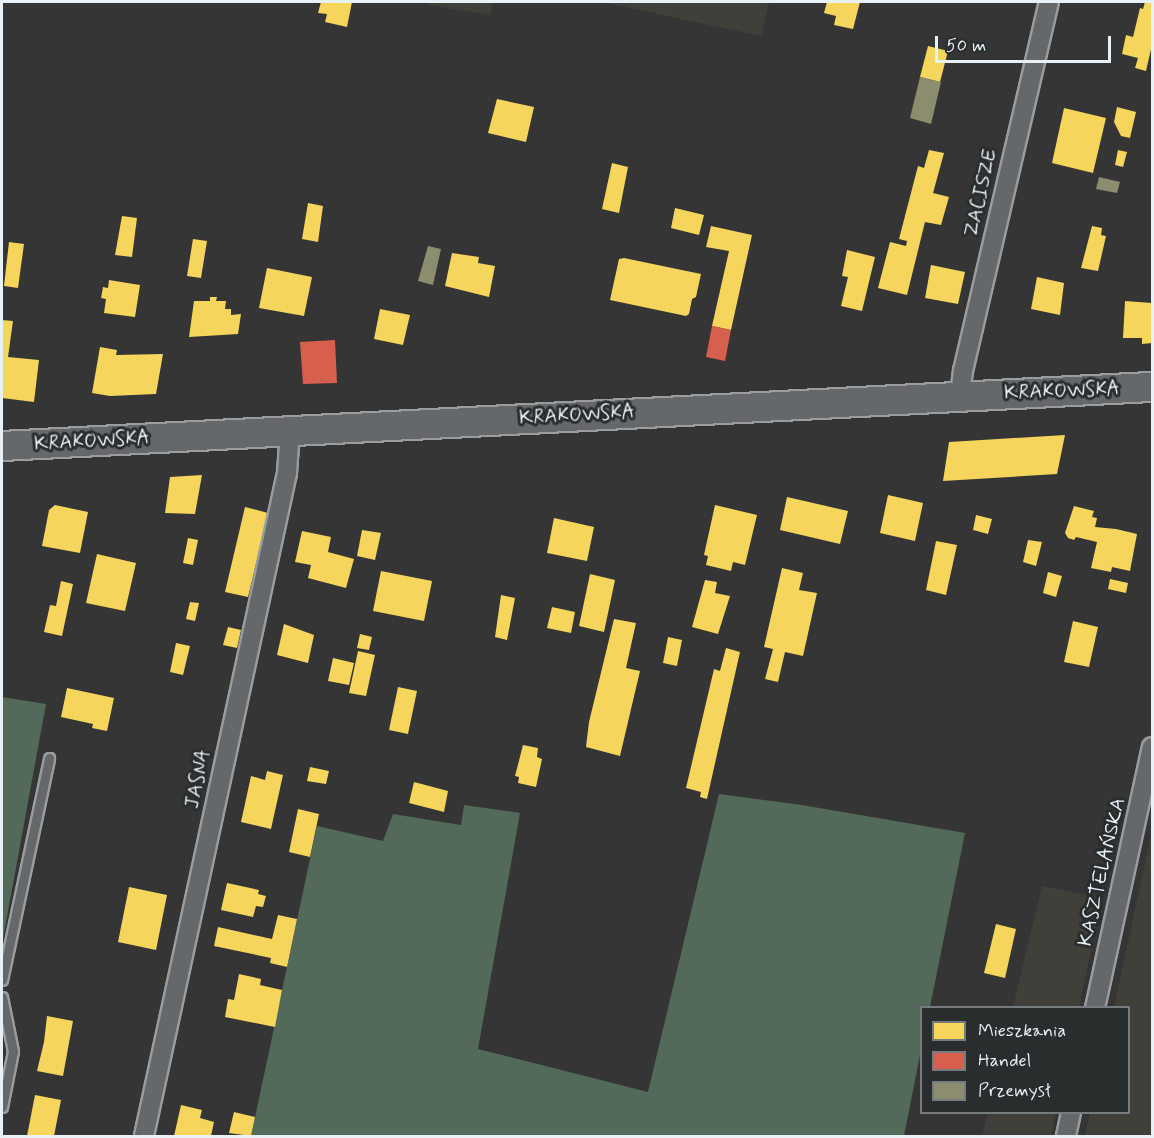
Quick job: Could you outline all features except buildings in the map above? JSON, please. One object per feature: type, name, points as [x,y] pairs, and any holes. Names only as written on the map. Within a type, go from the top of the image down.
[{"type":"main road","name":"KRAKOWSKA","points":[[2,446],[960,395],[1152,387]]},
{"type":"street","name":"ZACISZE","points":[[960,395],[963,371],[1049,2]]},
{"type":"street","name":"JASNA","points":[[144,1137],[288,473],[290,430]]},
{"type":"street","name":"KASZTELAŃSKA","points":[[1095,1006],[1152,747]]},
{"type":"street","points":[[1066,1137],[1071,1114]]},
{"type":"lane","points":[[2,980],[50,758]]},
{"type":"lane","points":[[2,997],[13,1051],[2,1107]]},
{"type":"shaded area","points":[[429,2],[493,2],[490,15],[429,5]]},
{"type":"shaded area","points":[[602,2],[769,2],[761,36]]},
{"type":"shaded area","points":[[1152,831],[1152,1136],[1085,1136],[1090,1114],[1130,1114],[1130,1006],[1114,1006]]},
{"type":"shaded area","points":[[1042,886],[1102,898],[1079,1006],[1013,1006]]},
{"type":"shaded area","points":[[988,1114],[1056,1114],[1051,1136],[982,1136]]},
{"type":"green space","points":[[2,697],[46,704],[2,944]]},
{"type":"green space","points":[[719,794],[802,805],[965,833],[930,1006],[920,1006],[920,1055],[904,1136],[251,1136],[317,826],[383,841],[393,814],[461,825],[464,805],[520,813],[478,1049],[648,1092]]}]
